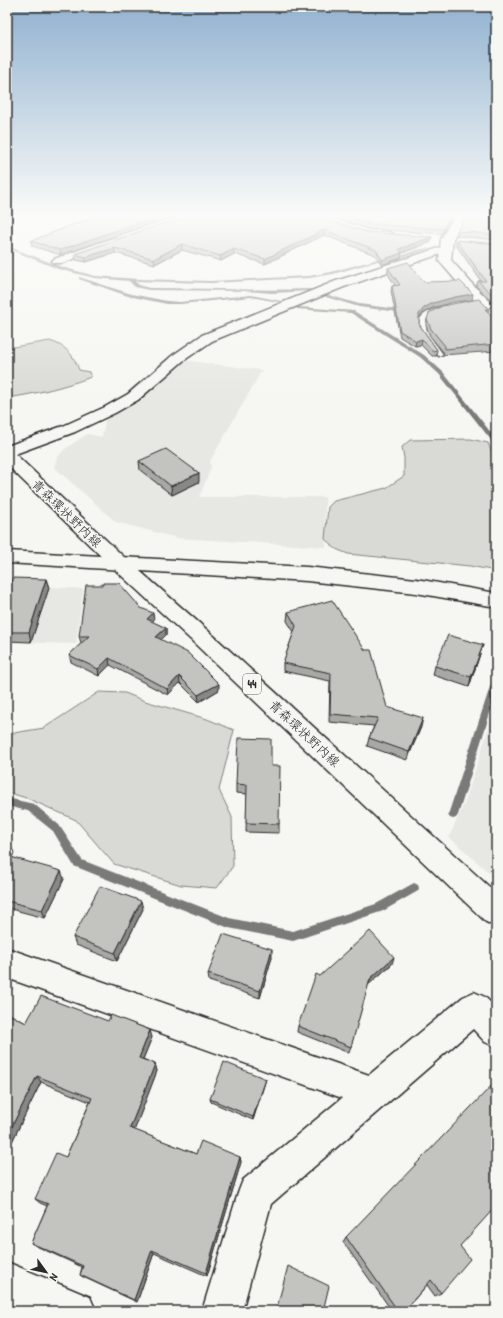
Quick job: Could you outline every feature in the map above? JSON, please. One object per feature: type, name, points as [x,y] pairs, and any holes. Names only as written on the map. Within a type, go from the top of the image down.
[{"type":"street","points":[[7,452],[69,429],[110,410],[133,397],[178,358],[207,338],[360,277]]},
{"type":"street","points":[[458,277],[480,303],[496,314]]},
{"type":"street","name":"青森環状野内線","points":[[7,456],[118,562],[490,901]]},
{"type":"street","points":[[7,557],[118,562],[307,574],[416,586],[496,600]]},
{"type":"street","points":[[7,963],[373,1093]]},
{"type":"street","points":[[222,1311],[256,1193],[474,1008],[496,1031]]},
{"type":"street","points":[[21,1295],[76,1311]]},
{"type":"lane","points":[[439,354],[425,336],[421,324],[423,318],[430,312],[455,306]]},
{"type":"shaded area","points":[[50,341],[65,348],[75,360],[79,370],[89,372],[91,377],[49,390],[7,398],[7,348]]},
{"type":"shaded area","points":[[182,360],[262,370],[210,461],[211,468],[199,497],[325,497],[326,547],[177,538],[116,522],[54,467],[57,458],[65,449],[87,434],[102,437],[106,417],[143,393]]},
{"type":"shaded area","points":[[471,439],[488,443],[496,463],[496,571],[470,566],[348,554],[336,549],[325,539],[328,507],[334,501],[386,488],[404,476],[404,458],[402,447],[410,440]]},
{"type":"shaded area","points":[[7,584],[83,589],[76,644],[7,642]]},
{"type":"shaded area","points":[[99,692],[125,693],[145,701],[207,719],[234,730],[219,790],[232,817],[233,866],[217,888],[181,885],[114,864],[76,820],[29,799],[7,792],[7,734],[44,728]]},
{"type":"shaded area","points":[[496,705],[496,879],[449,837],[465,802]]},
{"type":"building","points":[[394,277],[420,277],[424,282],[460,281],[473,294],[433,303],[424,308],[419,314],[419,324],[437,350],[433,351],[422,339],[416,341],[400,331],[392,286],[400,285]]},
{"type":"building","points":[[483,277],[496,277],[496,298],[478,281],[486,281]]},
{"type":"building","points":[[479,299],[489,309],[485,309],[496,320],[496,344],[445,349],[445,346],[431,329],[427,319],[429,313],[442,306]]},
{"type":"building","points":[[166,449],[199,473],[171,486],[139,461]]},
{"type":"building","points":[[12,578],[46,579],[29,632],[7,632],[7,593]]},
{"type":"building","points":[[103,583],[119,583],[141,608],[153,613],[147,619],[166,628],[156,637],[188,653],[219,684],[198,695],[179,676],[167,689],[109,658],[98,669],[69,655],[89,636],[79,636],[86,585],[103,585]]},
{"type":"building","points":[[332,600],[365,650],[371,650],[387,707],[423,718],[409,752],[369,738],[378,718],[330,714],[331,673],[283,663],[296,626],[288,612]]},
{"type":"building","points":[[448,635],[483,645],[471,677],[435,666]]},
{"type":"building","points":[[238,738],[271,739],[271,766],[280,766],[279,824],[246,823],[247,785],[236,784]]},
{"type":"building","points":[[7,843],[10,844],[7,850]]},
{"type":"building","points":[[7,856],[61,871],[42,910],[7,901]]},
{"type":"building","points":[[100,886],[141,901],[115,953],[73,937]]},
{"type":"building","points":[[370,931],[394,957],[370,979],[351,1047],[298,1026],[316,974],[320,976]]},
{"type":"building","points":[[223,934],[272,949],[260,991],[208,974]]},
{"type":"building","points":[[41,996],[108,1021],[111,1015],[150,1030],[139,1058],[155,1064],[130,1128],[196,1154],[201,1141],[240,1157],[206,1273],[152,1250],[134,1300],[80,1275],[83,1266],[31,1243],[48,1204],[35,1199],[56,1153],[66,1157],[92,1098],[37,1076],[7,1136],[7,1013],[26,1023]]},
{"type":"building","points":[[224,1062],[266,1079],[253,1117],[210,1099]]},
{"type":"building","points":[[496,1081],[496,1206],[460,1246],[470,1259],[441,1293],[431,1280],[404,1311],[398,1311],[346,1237]]},
{"type":"building","points":[[288,1266],[329,1286],[323,1311],[276,1311]]},
{"type":"waterway","points":[[93,277],[138,280],[211,282],[312,277]]},
{"type":"waterway","points":[[81,278],[129,295],[167,302],[180,303],[251,296],[279,301]]},
{"type":"waterway","points":[[131,280],[137,286],[149,289],[245,290],[272,292],[310,290]]},
{"type":"waterway","points":[[328,296],[359,306],[434,317]]},
{"type":"waterway","points":[[299,308],[352,312],[422,356],[441,373],[494,440],[496,446]]},
{"type":"waterway","points":[[453,815],[496,681]]},
{"type":"waterway","points":[[7,802],[31,807],[56,828],[78,863],[229,923],[293,936],[379,908],[414,888]]}]
